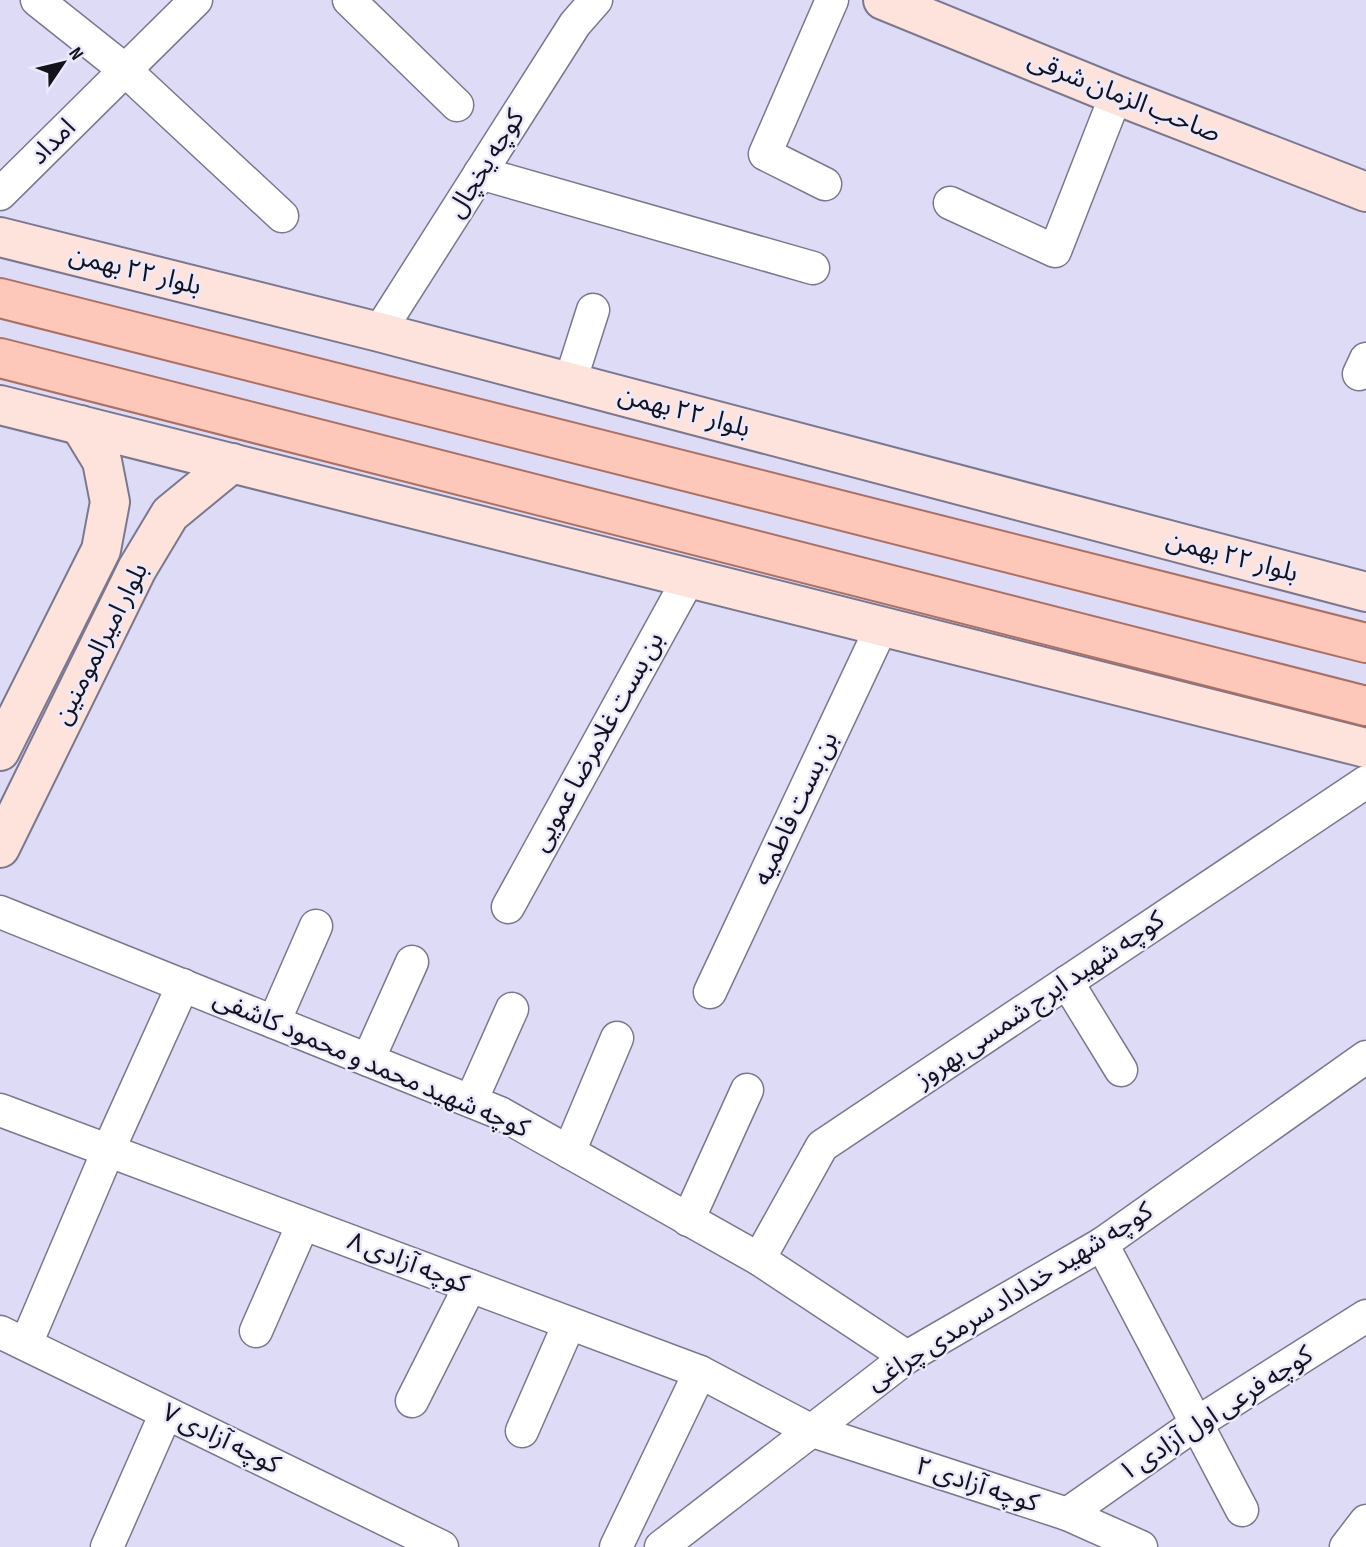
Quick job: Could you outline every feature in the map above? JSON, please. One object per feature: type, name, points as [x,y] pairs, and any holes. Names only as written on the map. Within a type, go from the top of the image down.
[{"type":"main road","name":"صاحب الزمان شرقی","points":[[883,0],[1116,95],[1366,192]]},
{"type":"main road","name":"بلوار ۲۲ بهمن","points":[[0,237],[379,332],[1366,592]]},
{"type":"main road","name":"بلوار ۲۲ بهمن","points":[[0,298],[1366,643]]},
{"type":"main road","points":[[0,358],[1366,706]]},
{"type":"main road","points":[[0,405],[1366,748]]},
{"type":"main road","name":"بلوار امیرالمومنین","points":[[0,751],[101,550],[110,502],[102,461],[80,425]]},
{"type":"main road","name":"بلوار امیرالمومنین","points":[[0,848],[137,569],[170,514],[232,463]]},
{"type":"street","points":[[37,0],[125,70],[282,216]]},
{"type":"street","name":"امداد","points":[[2,190],[196,0]]},
{"type":"street","points":[[349,0],[457,105]]},
{"type":"street","name":"کوچه یخچال","points":[[379,332],[575,24],[596,0]]},
{"type":"street","points":[[825,184],[765,155],[832,0]]},
{"type":"street","points":[[950,203],[1055,251],[1116,95]]},
{"type":"street","points":[[480,173],[813,268]]},
{"type":"street","points":[[570,382],[593,310]]},
{"type":"street","name":"بن بست غلامرضا عمویی","points":[[508,907],[689,578]]},
{"type":"street","name":"بن بست فاطمیه","points":[[710,992],[883,626]]},
{"type":"street","name":"کوچه شهید ایرج شمسی بهروز","points":[[759,1259],[822,1146],[1366,782]]},
{"type":"street","name":"کوچه شهید محمد و محمود کاشفی","points":[[0,912],[500,1113],[759,1259],[906,1357]]},
{"type":"street","points":[[274,1022],[316,926]]},
{"type":"street","points":[[368,1060],[412,962]]},
{"type":"street","points":[[1067,982],[1121,1070]]},
{"type":"street","points":[[13,1338],[108,1151],[183,985]]},
{"type":"street","points":[[471,1101],[512,1009]]},
{"type":"street","points":[[569,1152],[617,1038]]},
{"type":"street","name":"کوچه شهید خداداد سرمدی چراغی","points":[[661,1547],[906,1357],[1102,1244],[1366,1057]]},
{"type":"street","points":[[688,1220],[747,1090]]},
{"type":"street","name":"کوچه آزادی ۸","points":[[0,1110],[700,1373],[810,1430]]},
{"type":"street","points":[[256,1331],[303,1224]]},
{"type":"street","points":[[1102,1244],[1242,1510]]},
{"type":"street","points":[[412,1401],[470,1286]]},
{"type":"street","name":"کوچه فرعی اول آزادی ۱","points":[[1067,1514],[1197,1423],[1366,1316]]},
{"type":"street","points":[[522,1431],[569,1324]]},
{"type":"street","name":"کوچه آزادی ۷","points":[[13,1338],[442,1547]]},
{"type":"street","points":[[617,1547],[700,1373]]},
{"type":"street","points":[[107,1547],[166,1412]]},
{"type":"street","name":"کوچه آزادی ۲","points":[[810,1430],[1067,1514],[1141,1547]]},
{"type":"street","points":[[1346,1547],[1366,1521]]}]
